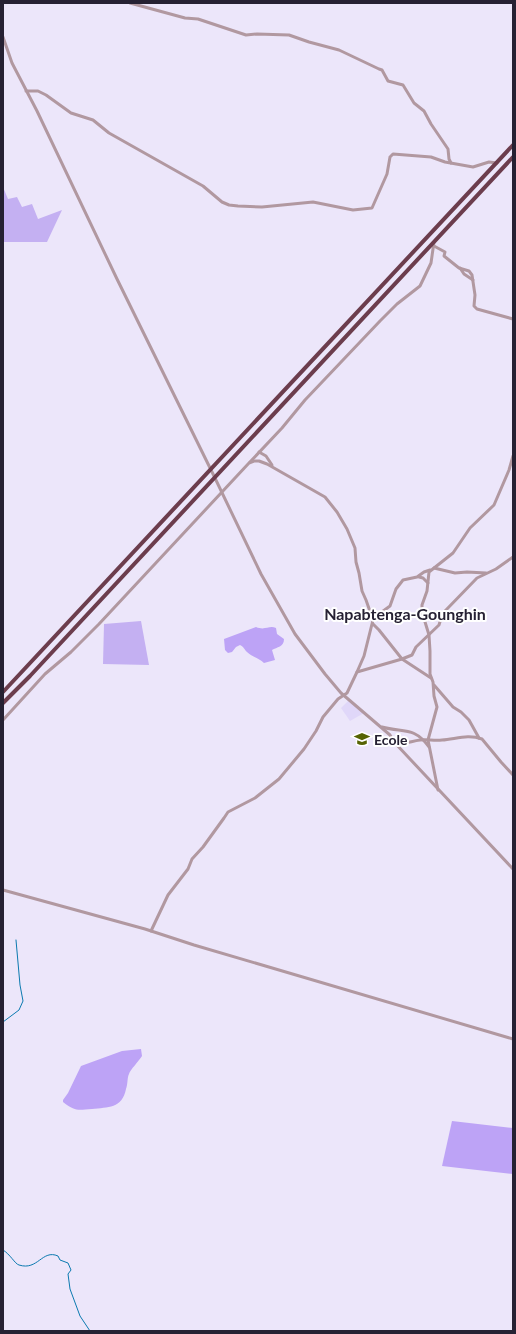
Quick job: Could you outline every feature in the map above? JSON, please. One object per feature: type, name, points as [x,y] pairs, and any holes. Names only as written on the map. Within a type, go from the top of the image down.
[{"type":"highway","points":[[3,692],[513,145]]},
{"type":"highway","points":[[3,703],[30,676],[214,476],[513,157]]},
{"type":"street","points":[[130,3],[185,18],[198,19],[246,35],[289,35],[356,56],[382,70],[388,81],[403,85],[414,103],[424,111],[448,149],[451,163]]},
{"type":"street","points":[[3,37],[12,64],[119,285],[211,469],[261,574],[295,634],[325,674],[344,695],[374,722],[394,730],[407,731],[416,734],[423,739],[430,749]]},
{"type":"street","points":[[26,92],[38,91],[71,112],[93,120],[131,146],[203,186],[222,202],[238,206],[275,206],[313,202],[353,210],[370,209],[375,205],[378,193],[384,181],[391,155],[431,157],[473,168],[489,162],[497,163]]},
{"type":"street","points":[[3,720],[45,674],[71,652],[99,624],[282,428],[305,400],[380,321],[397,304],[420,286],[431,263],[435,241]]},
{"type":"street","points":[[434,246],[445,252],[444,256],[473,280]]},
{"type":"street","points":[[459,268],[469,271],[472,275],[475,295],[474,306],[477,309],[513,319]]},
{"type":"street","points":[[259,452],[266,456],[272,467]]},
{"type":"street","points":[[417,577],[434,568],[453,553],[470,528],[494,505],[509,470],[513,456]]},
{"type":"street","points":[[249,463],[259,461],[325,497],[339,515],[355,548],[356,562],[362,592],[373,622],[402,659],[431,678]]},
{"type":"street","points":[[357,672],[412,655],[416,647],[439,625],[442,615],[446,610],[478,578],[513,557]]},
{"type":"street","points":[[434,568],[454,573],[488,573]]},
{"type":"street","points":[[430,570],[422,605],[422,612],[428,635],[431,678],[434,685],[453,707],[469,720],[478,738]]},
{"type":"street","points":[[151,931],[168,895],[188,869],[192,859],[203,847],[228,812],[255,798],[279,779],[304,749],[316,731],[323,716],[338,699],[347,693],[364,656],[373,622],[390,606],[394,592],[400,582],[405,579],[417,577],[423,578],[428,583]]},
{"type":"street","points":[[434,685],[434,696],[437,711],[428,739],[438,790]]},
{"type":"street","points":[[381,726],[438,790],[513,869]]},
{"type":"street","points":[[395,743],[404,744],[423,739],[441,740],[467,736],[482,739],[500,762],[513,775]]},
{"type":"street","points":[[3,890],[151,931],[513,1039]]},
{"type":"shaded area","points":[[3,187],[8,199],[17,197],[22,207],[32,204],[38,219],[62,210],[47,242],[3,242]]},
{"type":"shaded area","points":[[141,621],[149,665],[103,664],[104,624]]},
{"type":"shaded area","points":[[256,627],[276,628],[277,634],[284,639],[282,645],[272,650],[275,660],[264,663],[249,654],[240,645],[232,652],[228,653],[225,650],[224,639]]},
{"type":"shaded area","points":[[349,700],[364,713],[350,721],[341,708]]},
{"type":"shaded area","points":[[141,1049],[142,1056],[128,1076],[124,1096],[118,1104],[109,1107],[80,1110],[74,1109],[63,1102],[81,1066],[122,1051]]},
{"type":"shaded area","points":[[452,1121],[513,1128],[513,1174],[442,1166]]},
{"type":"waterway","points":[[3,1022],[19,1010],[23,1001],[16,940]]},
{"type":"waterway","points":[[3,1250],[19,1265],[31,1265],[48,1255],[58,1256],[60,1260],[68,1263],[71,1270],[68,1274],[70,1289],[80,1316],[90,1331]]},
{"type":"place","name":"Ecole","points":[[362,739]]},
{"type":"district","name":"Napabtenga-Gounghin","points":[[405,613]]}]
